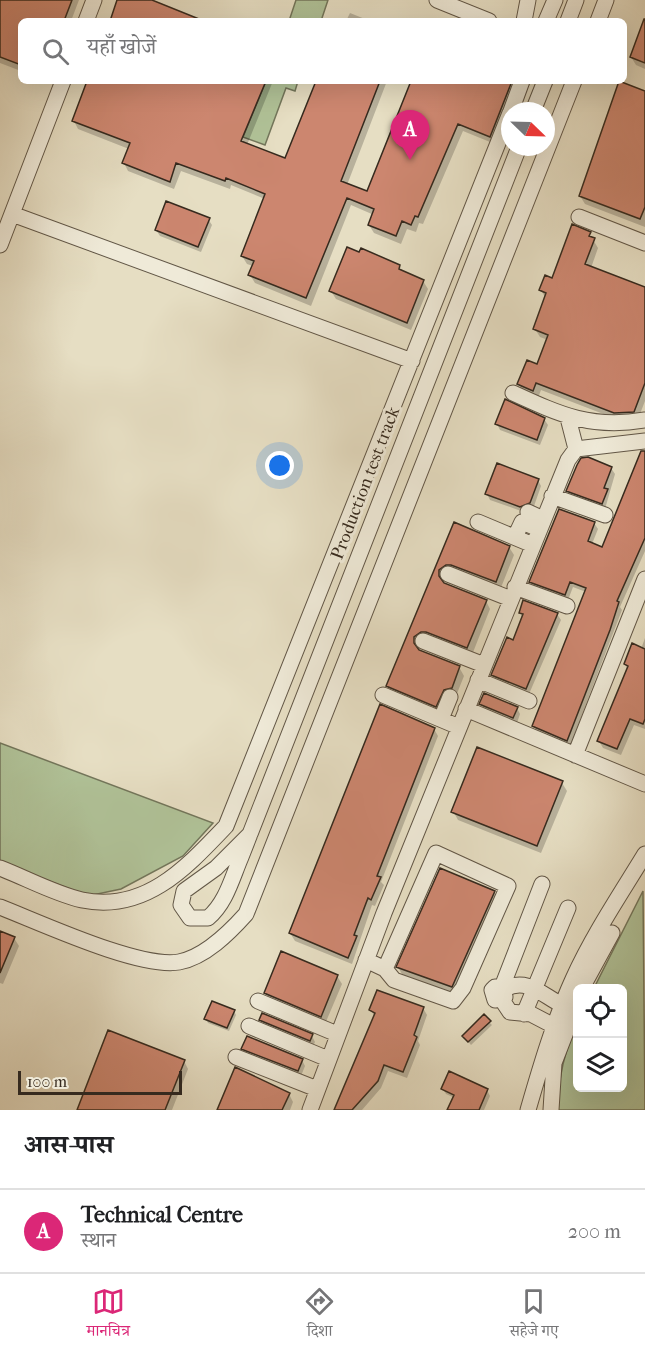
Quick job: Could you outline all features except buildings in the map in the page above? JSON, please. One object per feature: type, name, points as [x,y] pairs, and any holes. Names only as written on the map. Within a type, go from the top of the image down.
[{"type":"street","points":[[87,18],[94,0]]},
{"type":"street","points":[[437,0],[482,18]]},
{"type":"street","points":[[525,18],[528,0]]},
{"type":"street","points":[[547,18],[555,0]]},
{"type":"street","points":[[569,18],[576,0]]},
{"type":"street","points":[[599,18],[606,0]]},
{"type":"street","points":[[0,245],[62,84]]},
{"type":"street","points":[[514,102],[521,84]]},
{"type":"street","points":[[537,102],[544,84]]},
{"type":"street","points":[[0,907],[137,959],[165,963],[181,962],[195,956],[231,930],[246,914],[573,84]]},
{"type":"street","points":[[0,868],[81,900],[118,903],[152,891],[192,862],[225,826],[501,135]]},
{"type":"street","name":"Production test track","points":[[250,834],[216,868],[184,891],[181,905],[190,918],[208,918],[216,912],[250,834],[515,156]]},
{"type":"street","points":[[12,214],[412,361]]},
{"type":"street","points":[[579,217],[645,243]]},
{"type":"street","points":[[513,393],[568,418],[612,424],[645,420]]},
{"type":"street","points":[[310,1110],[366,960],[466,709],[552,496],[576,449],[568,418]]},
{"type":"street","points":[[576,449],[645,441]]},
{"type":"street","points":[[552,496],[604,515]]},
{"type":"street","points":[[515,537],[525,517],[541,524]]},
{"type":"street","points":[[478,522],[533,544]]},
{"type":"street","points":[[448,574],[567,606]]},
{"type":"street","points":[[575,755],[645,579]]},
{"type":"street","points":[[423,640],[484,665]]},
{"type":"street","points":[[478,681],[529,701]]},
{"type":"street","points":[[383,695],[459,727]]},
{"type":"street","points":[[441,719],[450,697]]},
{"type":"street","points":[[466,709],[645,784]]},
{"type":"street","points":[[366,960],[385,969],[394,980],[447,1000],[458,998],[508,886],[439,853],[434,856],[385,969]]},
{"type":"street","points":[[528,1110],[562,1005],[603,923],[645,854]]},
{"type":"street","points":[[542,884],[500,992],[510,1012],[535,1015],[554,1026]]},
{"type":"street","points":[[524,1014],[568,908]]},
{"type":"street","points":[[584,984],[612,933]]},
{"type":"street","points":[[464,988],[500,992],[519,983],[562,1005]]},
{"type":"street","points":[[258,1001],[338,1034]]},
{"type":"street","points":[[551,1110],[554,1063],[573,1014]]},
{"type":"street","points":[[249,1026],[328,1059]]},
{"type":"street","points":[[236,1057],[317,1089]]},
{"type":"green space","points":[[296,0],[328,0],[322,18],[290,18]]},
{"type":"green space","points":[[265,84],[297,84],[295,91],[286,88],[265,145],[243,137]]},
{"type":"green space","points":[[0,743],[213,823],[183,856],[121,889],[88,896],[0,862]]},
{"type":"green space","points":[[643,891],[645,1110],[554,1110],[573,1028],[573,1092],[627,1092],[627,984],[596,984]]},
{"type":"place","name":"Technical Centre","points":[[410,160]]}]
